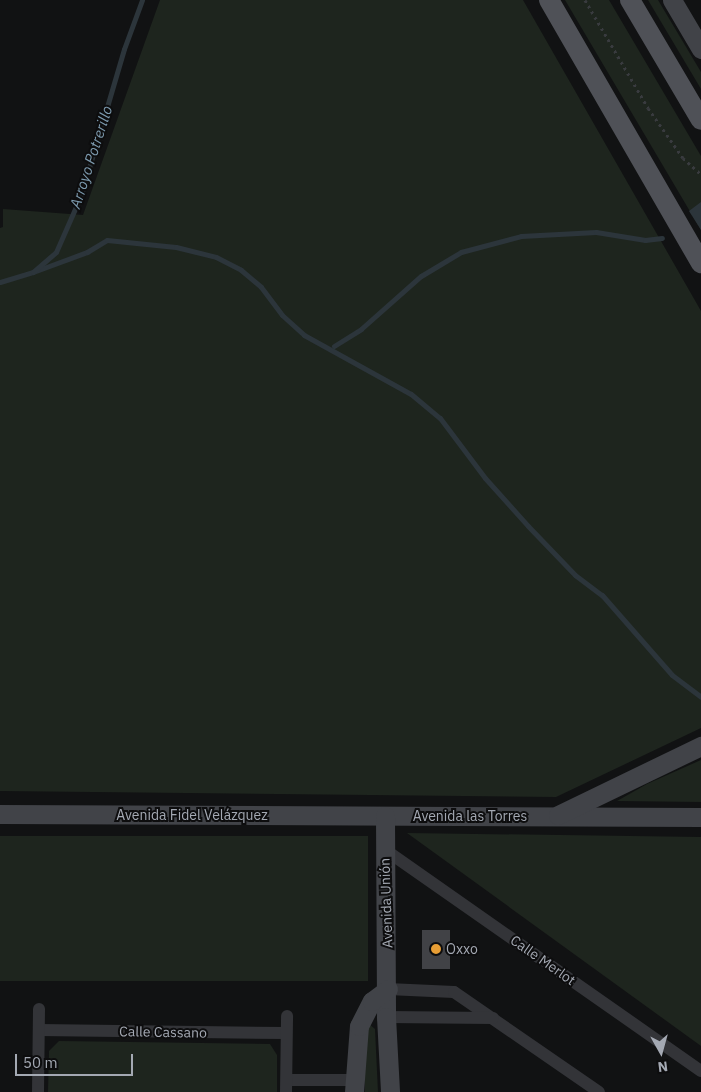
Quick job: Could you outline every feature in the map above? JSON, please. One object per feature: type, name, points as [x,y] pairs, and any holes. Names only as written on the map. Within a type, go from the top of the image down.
[{"type":"main road","points":[[549,0],[701,263]]},
{"type":"main road","points":[[630,0],[701,120]]},
{"type":"street","points":[[672,0],[701,49]]},
{"type":"street","name":"Avenida las Torres","points":[[554,817],[701,746]]},
{"type":"street","name":"Avenida Fidel Velázquez","points":[[0,814],[385,816]]},
{"type":"street","name":"Avenida las Torres","points":[[385,816],[701,817]]},
{"type":"street","name":"Avenida Unión","points":[[385,816],[384,849],[388,989],[386,1017],[390,1092]]},
{"type":"street","name":"Calle Merlot","points":[[384,849],[701,1070]]},
{"type":"street","points":[[286,1016],[286,1086],[354,1086],[359,1026],[372,1001],[388,989],[450,990],[600,1092]]},
{"type":"street","points":[[38,1092],[39,1009]]},
{"type":"street","points":[[386,1017],[493,1018]]},
{"type":"street","name":"Calle Cassano","points":[[39,1030],[286,1034]]},
{"type":"path","points":[[585,0],[648,108],[683,158],[701,174]]},
{"type":"shaded area","points":[[160,0],[523,0],[701,311],[701,728],[556,797],[0,791],[0,228],[3,227],[3,209],[83,215]]},
{"type":"shaded area","points":[[565,0],[609,0],[701,156],[701,230]]},
{"type":"shaded area","points":[[648,0],[658,0],[701,72],[701,89]]},
{"type":"shaded area","points":[[701,202],[701,230],[689,211]]},
{"type":"shaded area","points":[[701,760],[701,802],[617,801],[647,784]]},
{"type":"shaded area","points":[[407,833],[701,837],[701,1046]]},
{"type":"shaded area","points":[[0,836],[368,836],[368,981],[0,981]]},
{"type":"shaded area","points":[[369,1024],[375,1029],[378,1092],[365,1092],[365,1027]]},
{"type":"shaded area","points":[[59,1041],[270,1044],[277,1055],[277,1092],[48,1092],[49,1051]]},
{"type":"building","name":"Oxxo","points":[[422,930],[450,930],[450,969],[422,969]]},
{"type":"waterway","name":"Arroyo Potrerillo","points":[[0,282],[33,272],[56,252],[81,195],[124,49],[142,0]]},
{"type":"waterway","points":[[334,346],[361,329],[421,276],[461,252],[521,236],[596,232],[645,240],[662,238]]},
{"type":"waterway","points":[[33,272],[87,252],[107,240],[176,247],[216,257],[241,270],[261,287],[282,315],[304,335],[411,394],[440,418],[485,478],[528,526],[575,575],[602,595],[672,675],[701,697]]},
{"type":"place","name":"Oxxo","points":[[436,949]]}]
